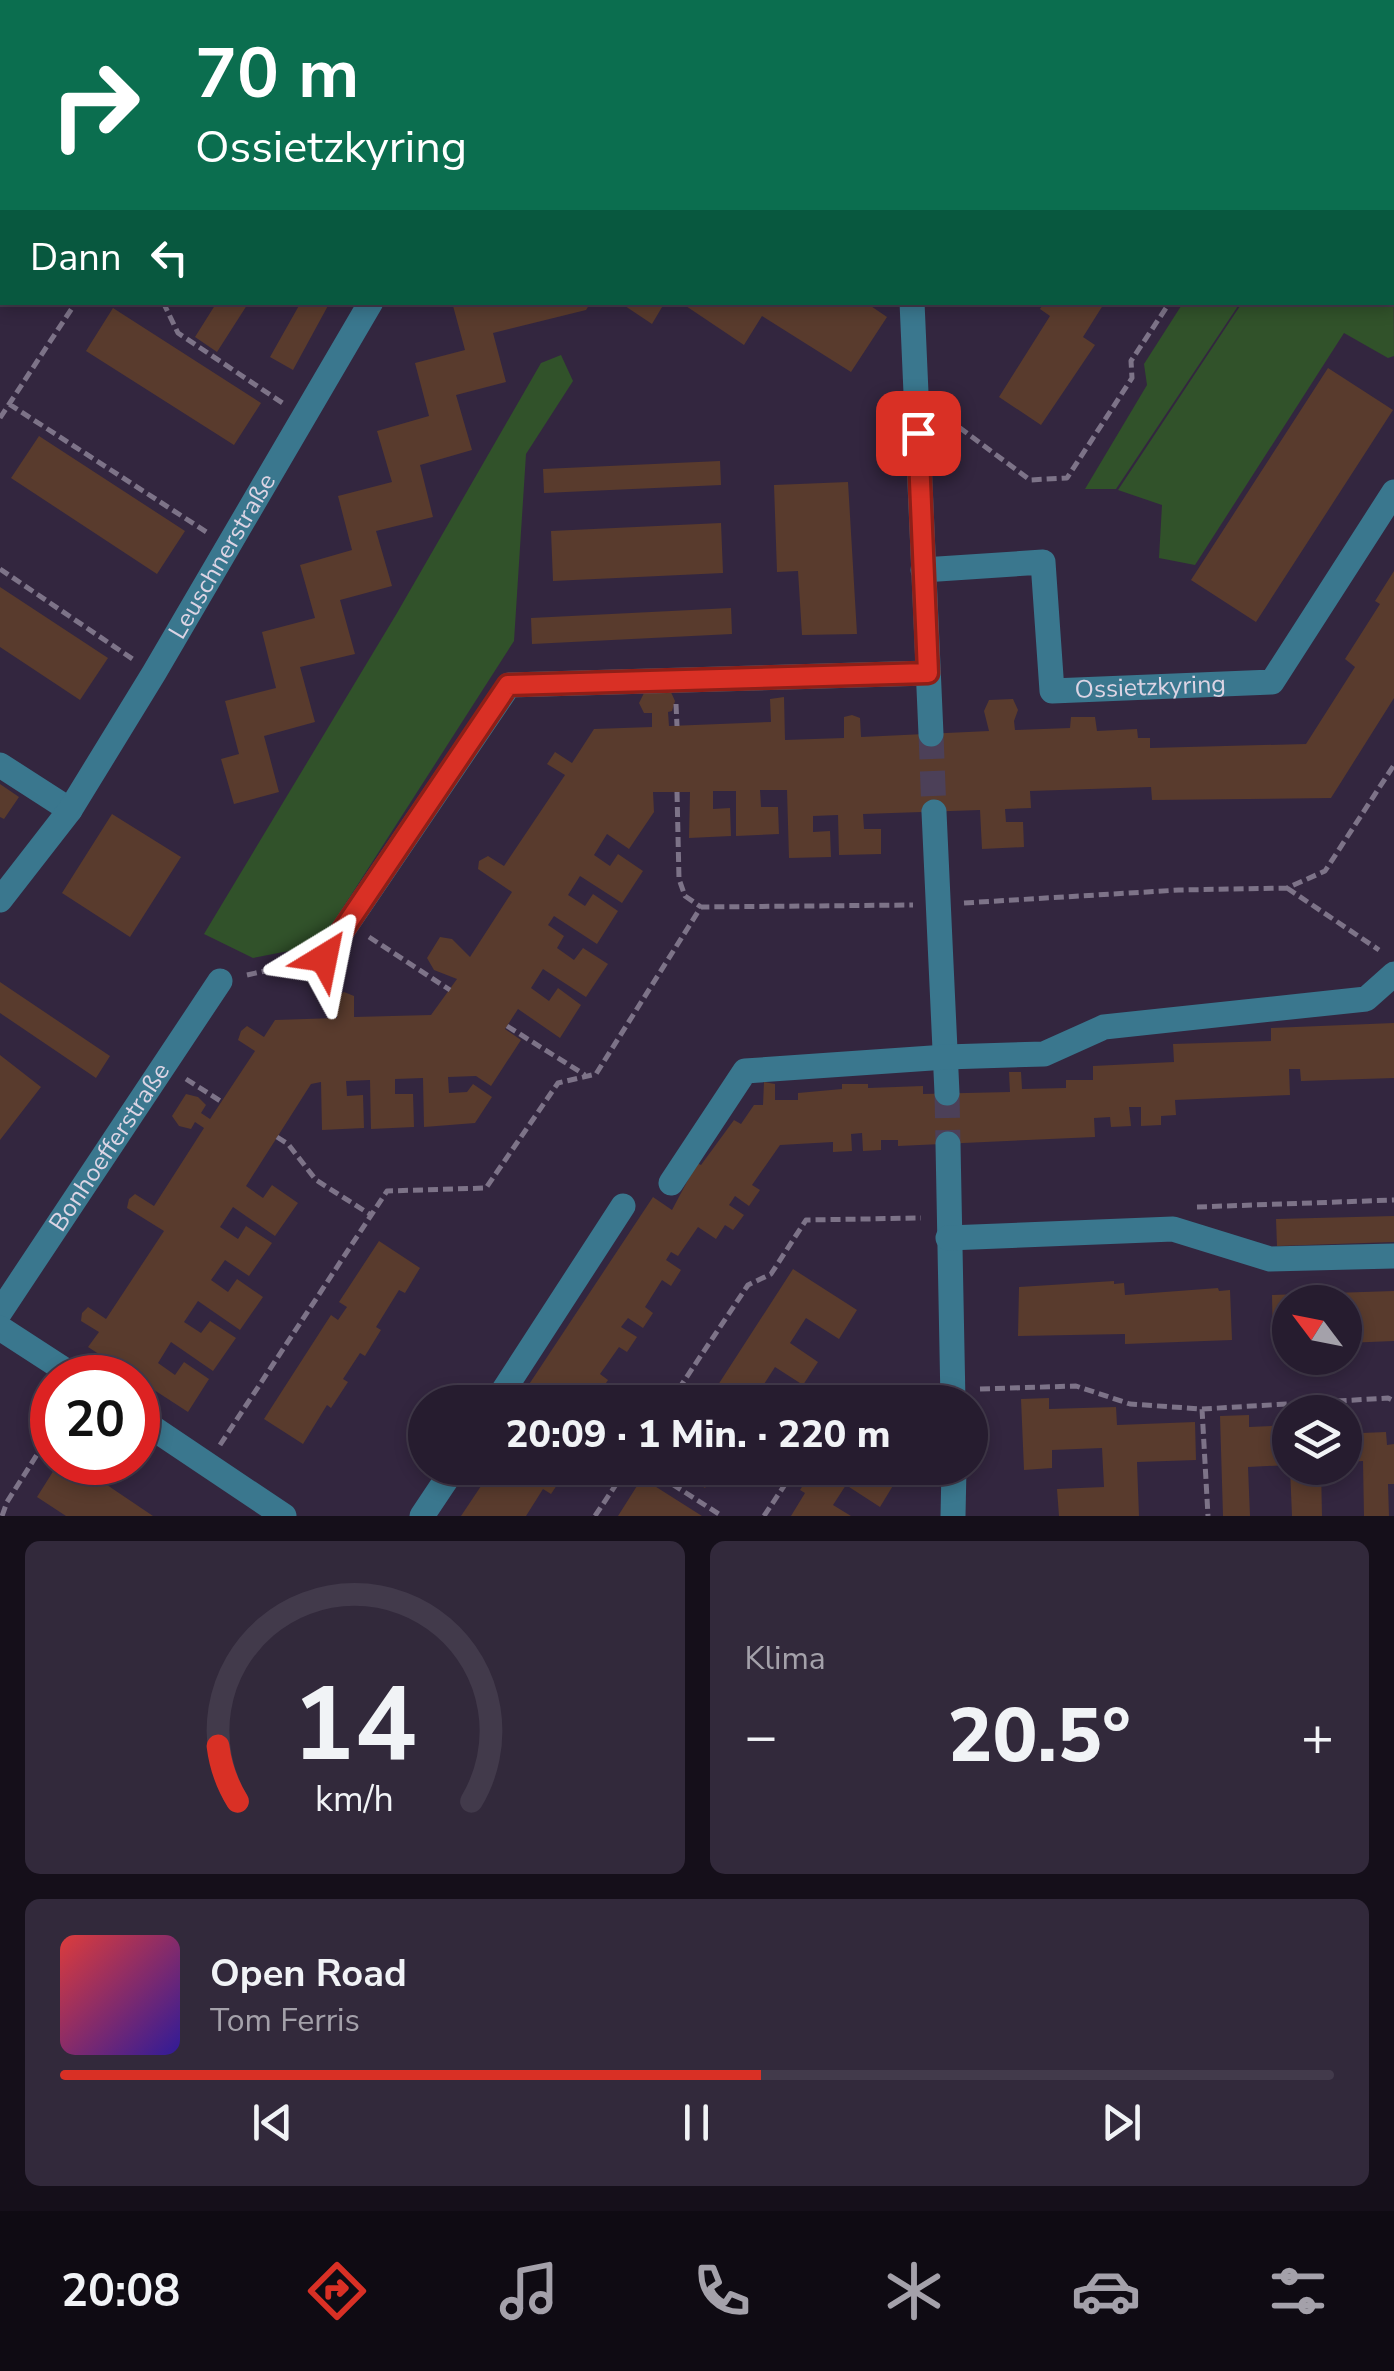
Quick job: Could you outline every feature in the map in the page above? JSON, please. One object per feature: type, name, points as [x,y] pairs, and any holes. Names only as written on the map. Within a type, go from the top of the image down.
[{"type":"street","name":"Leuschnerstraße","points":[[0,900],[70,810],[369,305]]},
{"type":"street","points":[[912,305],[931,734]]},
{"type":"street","name":"Ossietzkyring","points":[[924,570],[1043,562],[1052,692],[1272,682],[1394,492]]},
{"type":"street","points":[[324,958],[508,685],[928,673]]},
{"type":"street","points":[[0,764],[70,810]]},
{"type":"street","points":[[934,812],[946,1094]]},
{"type":"street","points":[[671,1184],[745,1072],[1044,1054],[1104,1028],[1366,1000],[1394,974]]},
{"type":"street","name":"Bonhoefferstraße","points":[[0,1312],[220,982]]},
{"type":"street","points":[[948,1144],[952,1385]]},
{"type":"street","points":[[507,1385],[623,1206]]},
{"type":"street","points":[[948,1238],[1173,1229],[1270,1259],[1394,1256]]},
{"type":"street","points":[[0,1328],[42,1355]]},
{"type":"street","points":[[160,1433],[284,1516]]},
{"type":"street","points":[[422,1516],[443,1485]]},
{"type":"street","points":[[953,1516],[954,1485]]},
{"type":"path","points":[[0,418],[74,305]]},
{"type":"path","points":[[164,305],[178,333],[304,417]]},
{"type":"path","points":[[918,433],[960,428],[1030,480],[1067,478],[1132,378],[1131,361],[1168,305]]},
{"type":"path","points":[[9,404],[228,546]]},
{"type":"path","points":[[0,569],[154,673]]},
{"type":"path","points":[[677,792],[678,879],[685,896],[701,907],[938,904],[1287,888],[1325,871],[1394,765]]},
{"type":"path","points":[[1287,888],[1379,950]]},
{"type":"path","points":[[206,1464],[387,1191],[486,1188],[558,1083],[596,1074],[701,907]]},
{"type":"path","points":[[348,924],[450,990]]},
{"type":"path","points":[[220,982],[324,958]]},
{"type":"path","points":[[507,1026],[588,1077]]},
{"type":"path","points":[[164,1065],[222,1102]]},
{"type":"path","points":[[277,1137],[288,1144],[316,1180],[371,1215]]},
{"type":"path","points":[[988,1393],[1076,1386],[1130,1404],[1202,1409],[1388,1398],[1394,1401]]},
{"type":"path","points":[[1202,1409],[1208,1516]]},
{"type":"path","points":[[2,1516],[30,1466]]},
{"type":"path","points":[[595,1516],[616,1485]]},
{"type":"path","points":[[674,1485],[722,1516]]},
{"type":"path","points":[[764,1516],[785,1485]]},
{"type":"green space","points":[[1182,305],[1239,305],[1116,489],[1085,489],[1147,385],[1144,364]]},
{"type":"green space","points":[[1241,305],[1394,305],[1394,356],[1388,358],[1344,333],[1195,565],[1159,558],[1162,505],[1118,490]]},
{"type":"green space","points":[[561,355],[573,381],[526,454],[514,641],[319,945],[253,958],[204,934],[397,613],[541,363]]},
{"type":"building","points":[[215,305],[247,305],[217,352],[195,337]]},
{"type":"building","points":[[299,305],[328,305],[293,370],[270,357]]},
{"type":"building","points":[[453,305],[589,305],[586,310],[493,333],[506,382],[456,395],[472,450],[420,465],[433,517],[376,531],[392,586],[340,600],[355,654],[300,667],[315,722],[264,736],[279,792],[234,804],[221,759],[239,754],[225,701],[276,688],[262,632],[315,618],[300,565],[352,550],[338,496],[392,482],[377,431],[429,416],[415,363],[465,350]]},
{"type":"building","points":[[624,305],[663,305],[652,324]]},
{"type":"building","points":[[684,305],[869,305],[887,317],[851,372],[762,316],[744,345]]},
{"type":"building","points":[[1042,305],[1103,305],[1083,337],[1095,345],[1041,425],[999,397],[1050,316],[1040,309]]},
{"type":"building","points":[[113,308],[261,403],[234,445],[86,351]]},
{"type":"building","points":[[1328,368],[1393,410],[1256,622],[1191,580]]},
{"type":"building","points":[[39,436],[185,531],[157,574],[11,478]]},
{"type":"building","points":[[720,461],[721,485],[544,493],[543,469]]},
{"type":"building","points":[[848,482],[857,634],[802,635],[798,571],[777,572],[774,485]]},
{"type":"building","points":[[721,523],[723,573],[553,581],[551,531]]},
{"type":"building","points":[[1394,571],[1394,698],[1331,798],[1152,800],[1151,787],[1030,791],[1031,808],[1005,809],[1006,822],[1023,822],[1024,847],[982,849],[980,810],[863,814],[864,829],[881,829],[881,854],[839,855],[838,815],[813,816],[813,832],[830,831],[831,857],[789,858],[787,790],[760,790],[761,807],[778,807],[779,834],[736,836],[736,791],[713,791],[713,809],[730,808],[731,836],[689,838],[690,792],[653,792],[654,812],[629,849],[607,834],[594,855],[610,866],[618,854],[643,871],[622,903],[580,876],[568,895],[585,906],[593,894],[618,911],[597,944],[554,916],[548,925],[564,936],[557,948],[574,960],[583,948],[608,964],[586,997],[543,969],[531,988],[549,1001],[558,988],[581,1005],[560,1038],[518,1009],[505,1029],[521,1040],[491,1086],[476,1076],[448,1077],[449,1093],[467,1092],[473,1084],[492,1097],[475,1123],[424,1127],[423,1078],[395,1079],[395,1094],[413,1094],[414,1127],[371,1129],[370,1080],[346,1081],[347,1096],[363,1095],[364,1128],[322,1130],[321,1082],[311,1084],[246,1186],[263,1198],[272,1185],[298,1203],[275,1236],[233,1207],[220,1227],[238,1239],[246,1226],[272,1243],[249,1276],[225,1260],[211,1280],[228,1292],[237,1279],[263,1297],[240,1330],[198,1301],[184,1322],[201,1333],[210,1321],[236,1338],[213,1371],[171,1342],[160,1360],[160,1355],[100,1355],[88,1347],[99,1332],[81,1321],[82,1313],[88,1307],[106,1319],[164,1231],[127,1208],[129,1199],[135,1194],[154,1206],[204,1128],[195,1122],[191,1129],[179,1126],[172,1116],[186,1094],[198,1097],[206,1105],[201,1113],[210,1119],[255,1051],[238,1040],[241,1031],[247,1026],[264,1037],[275,1020],[337,1018],[337,996],[344,992],[354,996],[354,1017],[431,1015],[457,979],[434,970],[427,958],[440,937],[452,939],[470,957],[512,892],[478,869],[479,861],[488,856],[504,866],[565,775],[547,764],[555,752],[572,763],[594,729],[652,727],[652,713],[644,713],[639,703],[645,691],[670,690],[675,701],[668,712],[669,726],[771,722],[770,699],[784,697],[785,740],[844,738],[844,717],[852,715],[860,718],[861,737],[989,731],[984,711],[989,700],[1013,699],[1018,710],[1015,730],[1070,728],[1071,717],[1095,717],[1097,731],[1137,729],[1138,738],[1150,738],[1150,748],[1306,744],[1355,667],[1345,659],[1380,604],[1375,601]]},
{"type":"building","points":[[0,587],[108,658],[80,700],[0,647]]},
{"type":"building","points":[[731,608],[732,634],[532,644],[531,618]]},
{"type":"building","points":[[0,784],[19,797],[4,819],[0,817]]},
{"type":"building","points":[[112,814],[181,857],[130,937],[62,893]]},
{"type":"building","points":[[0,982],[110,1056],[96,1078],[0,1013]]},
{"type":"building","points":[[1394,1023],[1394,1078],[1301,1081],[1300,1069],[1289,1069],[1290,1095],[1175,1100],[1176,1115],[1161,1116],[1161,1125],[1141,1126],[1141,1107],[1129,1107],[1131,1126],[1111,1127],[1110,1117],[1094,1118],[1095,1137],[898,1146],[898,1140],[881,1140],[881,1150],[863,1151],[862,1133],[851,1134],[852,1151],[833,1152],[833,1142],[780,1145],[752,1185],[760,1190],[749,1206],[735,1196],[729,1205],[744,1215],[733,1230],[725,1225],[716,1239],[698,1227],[678,1256],[671,1252],[666,1260],[681,1270],[671,1286],[662,1280],[645,1307],[653,1313],[643,1328],[628,1318],[621,1327],[637,1337],[627,1352],[619,1347],[600,1374],[608,1380],[605,1385],[529,1385],[653,1197],[672,1210],[697,1163],[701,1165],[734,1120],[741,1124],[754,1105],[763,1105],[764,1082],[775,1084],[775,1100],[798,1100],[798,1093],[842,1089],[842,1084],[868,1084],[868,1088],[923,1086],[923,1094],[1010,1092],[1009,1072],[1021,1072],[1022,1089],[1066,1088],[1066,1080],[1093,1080],[1093,1066],[1174,1062],[1173,1044],[1271,1041],[1271,1028]]},
{"type":"building","points":[[0,1055],[41,1087],[0,1140]]},
{"type":"building","points":[[1394,1216],[1394,1242],[1277,1246],[1276,1219]]},
{"type":"building","points":[[379,1241],[420,1268],[405,1293],[399,1290],[376,1327],[381,1330],[365,1356],[360,1353],[343,1379],[348,1382],[331,1408],[327,1405],[303,1444],[264,1419],[331,1315],[338,1320],[347,1307],[339,1302]]},
{"type":"building","points":[[793,1269],[857,1310],[839,1339],[806,1318],[790,1343],[818,1362],[803,1385],[775,1367],[763,1385],[718,1385]]},
{"type":"building","points":[[1124,1283],[1125,1295],[1230,1290],[1232,1340],[1125,1344],[1125,1334],[1018,1336],[1019,1287]]},
{"type":"building","points":[[1394,1291],[1394,1341],[1362,1342],[1362,1292]]},
{"type":"building","points":[[184,1362],[209,1379],[188,1412],[160,1394],[160,1364],[175,1375]]},
{"type":"building","points":[[1049,1398],[1049,1409],[1116,1407],[1117,1425],[1195,1422],[1196,1460],[1137,1462],[1139,1516],[1059,1516],[1057,1489],[1104,1487],[1102,1448],[1052,1450],[1052,1468],[1024,1470],[1021,1399]]},
{"type":"building","points":[[1249,1415],[1249,1427],[1272,1426],[1272,1466],[1248,1467],[1250,1516],[1223,1516],[1220,1416]]},
{"type":"building","points":[[1386,1432],[1387,1445],[1394,1444],[1394,1484],[1388,1484],[1389,1516],[1364,1516],[1362,1433]]},
{"type":"building","points":[[45,1485],[107,1485],[153,1516],[66,1516],[37,1497]]},
{"type":"building","points":[[482,1485],[557,1485],[551,1494],[543,1489],[526,1516],[461,1516]]},
{"type":"building","points":[[638,1485],[653,1485],[702,1516],[618,1516]]},
{"type":"building","points":[[803,1485],[846,1485],[833,1505],[851,1516],[791,1516],[805,1493],[800,1490]]},
{"type":"building","points":[[846,1485],[893,1485],[880,1507]]},
{"type":"building","points":[[1291,1485],[1321,1485],[1322,1516],[1292,1516]]},
{"type":"tunnel","points":[[931,734],[934,812]]},
{"type":"tunnel","points":[[947,1093],[948,1144]]},
{"type":"route","points":[[324,958],[508,685],[928,673],[918,433]]}]
